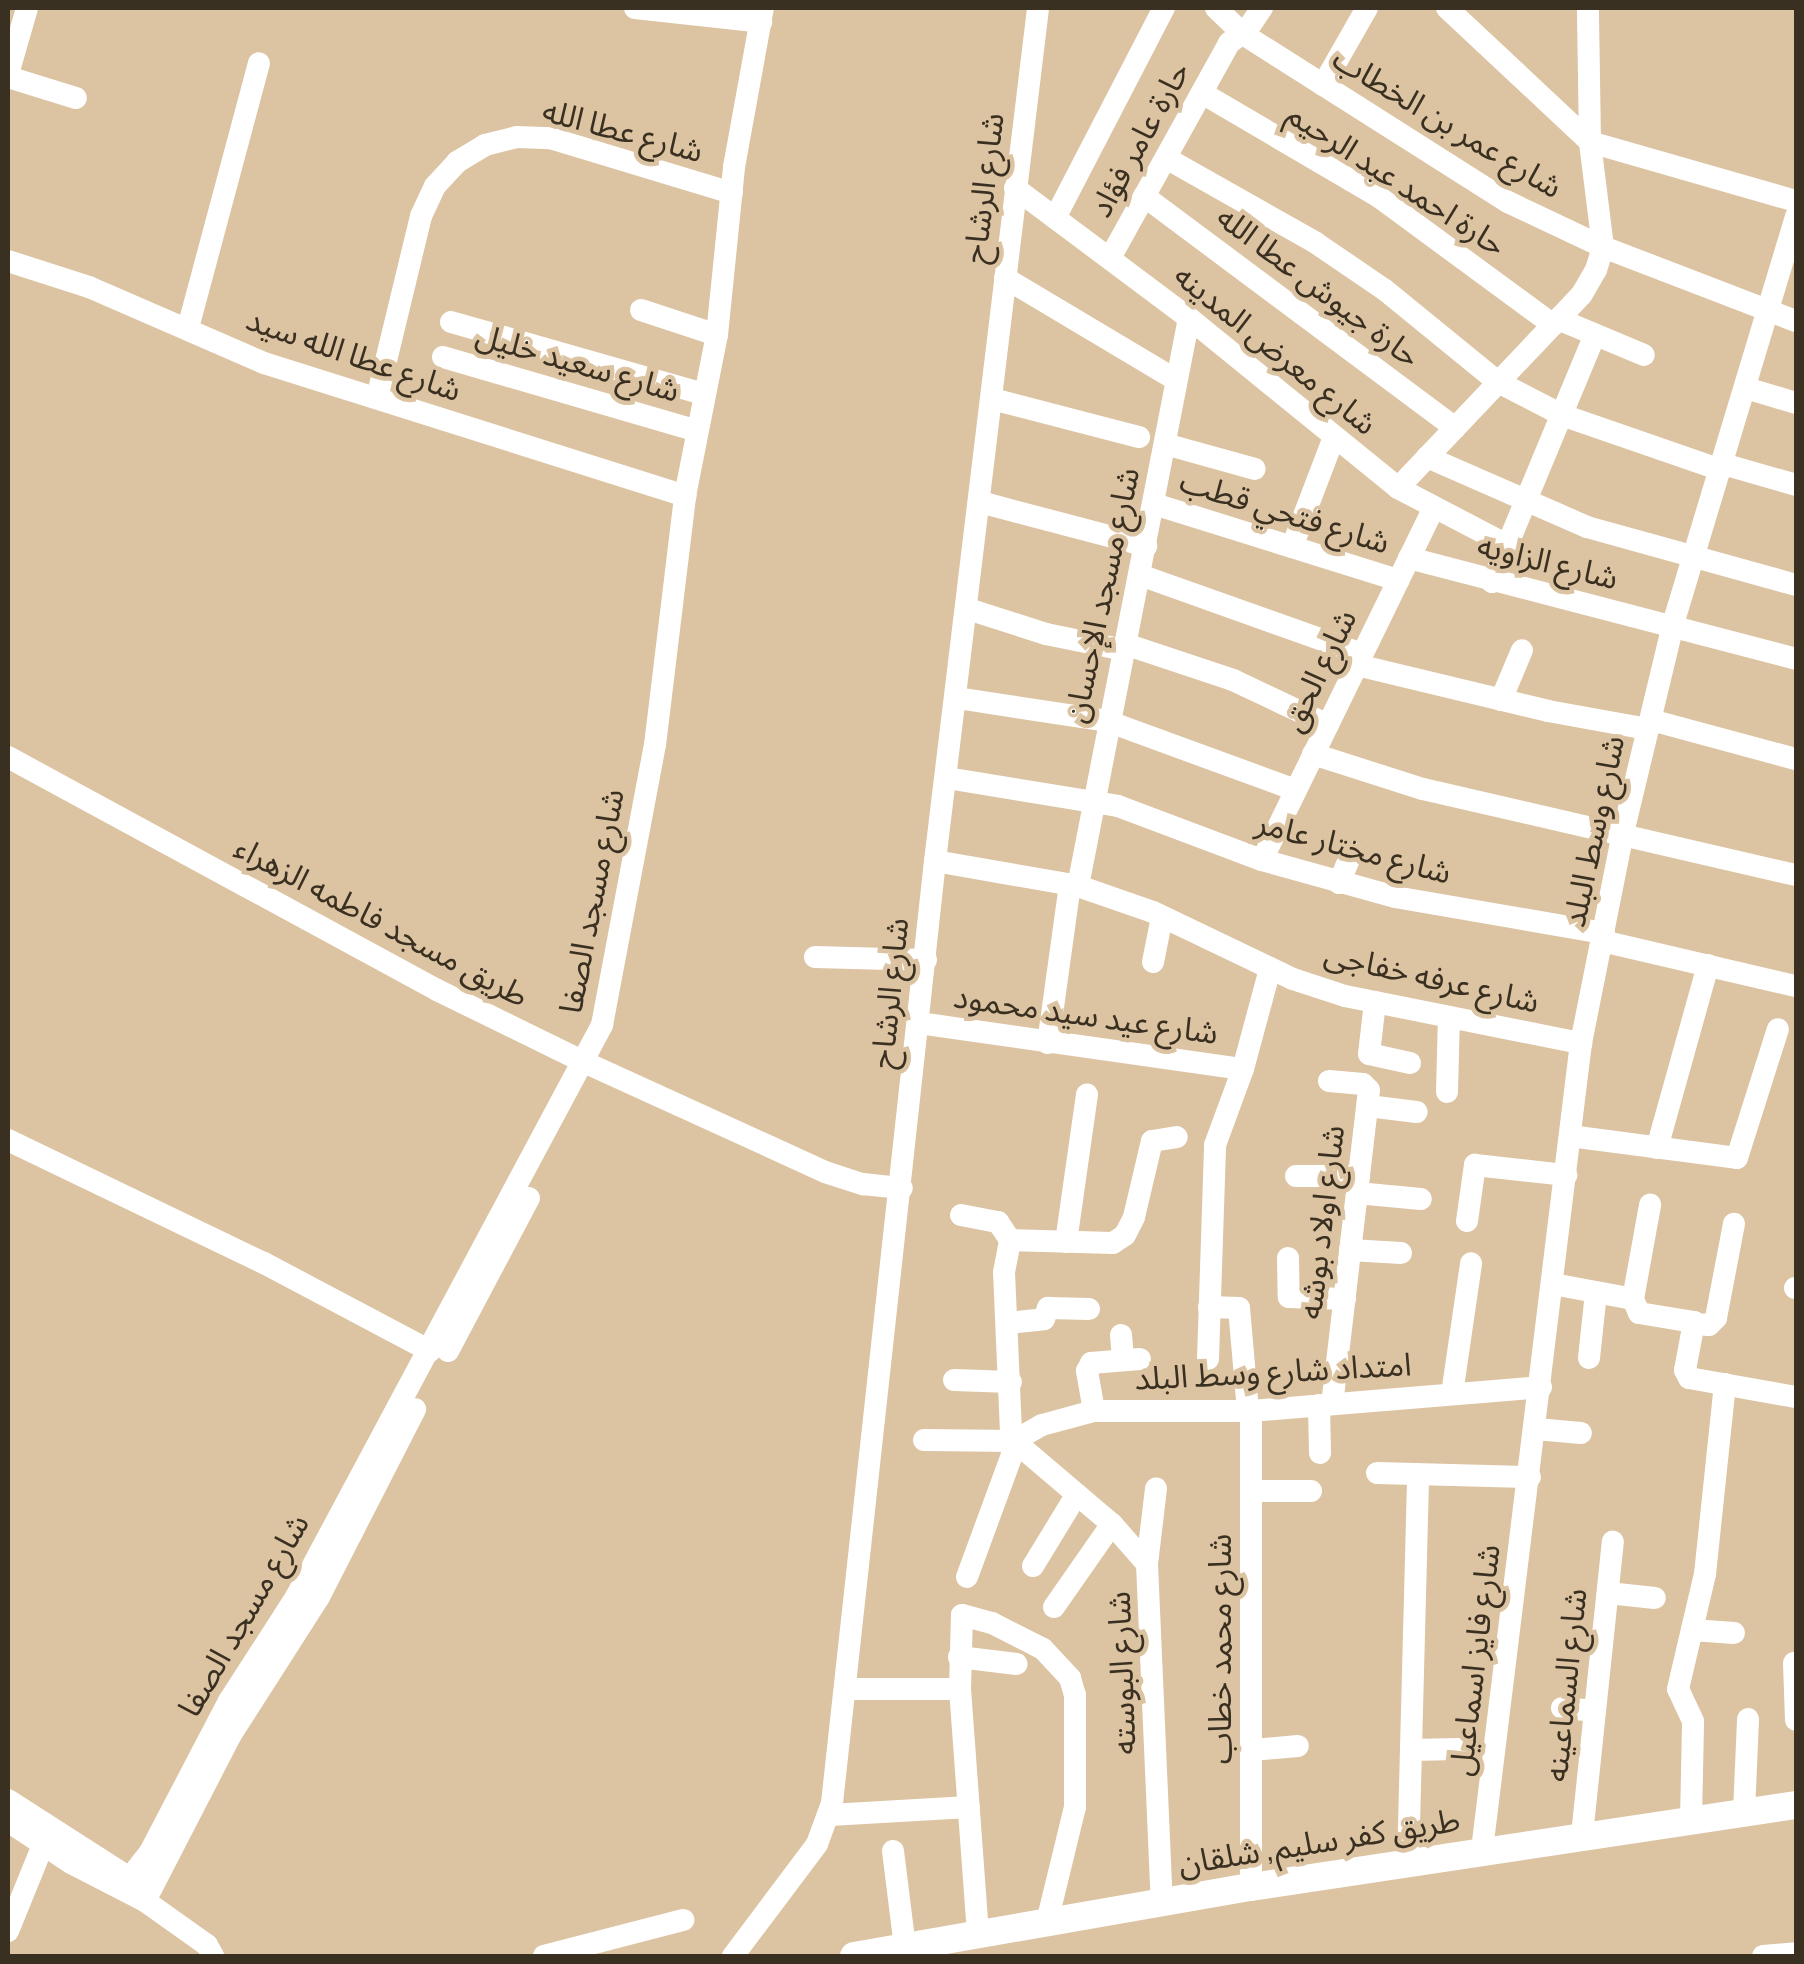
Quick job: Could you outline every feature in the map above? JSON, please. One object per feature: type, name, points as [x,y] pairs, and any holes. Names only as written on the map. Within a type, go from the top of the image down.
[{"type":"street","points":[[27,8],[8,76],[76,98]]},
{"type":"street","points":[[635,8],[762,15]]},
{"type":"street","name":"شارع الرشاح","points":[[733,1956],[817,1844],[830,1815],[902,1188],[935,860],[948,778],[1038,8]]},
{"type":"street","points":[[1056,218],[1164,8]]},
{"type":"street","name":"شارع عمر بن الخطاب","points":[[1216,8],[1243,34],[1508,202],[1604,247],[1796,321]]},
{"type":"street","name":"حارة عامر فؤاد","points":[[1110,258],[1229,43],[1243,34],[1262,8]]},
{"type":"street","points":[[1323,85],[1367,8]]},
{"type":"street","points":[[1398,488],[1582,294],[1604,247],[1590,142],[1588,8]]},
{"type":"street","points":[[1452,10],[1590,142],[1796,201]]},
{"type":"street","name":"شارع مسجد الصفا","points":[[145,1901],[230,1736],[319,1597],[357,1515],[488,1279],[590,1064],[617,964],[655,745],[685,496],[695,430],[717,335],[732,193],[762,15]]},
{"type":"street","points":[[188,328],[259,63]]},
{"type":"street","name":"حارة احمد عبد الرحيم","points":[[1202,93],[1378,197],[1556,322],[1644,355]]},
{"type":"street","name":"شارع عطا الله","points":[[377,398],[421,216],[446,174],[485,145],[517,137],[550,138],[732,193]]},
{"type":"street","points":[[1166,158],[1316,242],[1385,290],[1498,382],[1562,415],[1722,467],[1796,485]]},
{"type":"street","name":"شارع معرض المدينه","points":[[1015,188],[1189,318],[1398,488],[1507,545]]},
{"type":"street","name":"حارة جيوش عطا الله","points":[[1144,196],[1455,428]]},
{"type":"street","name":"شارع وسط البلد","points":[[1530,1477],[1581,1043],[1623,833],[1673,624],[1796,216]]},
{"type":"street","name":"شارع عطا الله سيد","points":[[8,261],[89,287],[264,363],[685,496]]},
{"type":"street","points":[[1004,278],[1176,380]]},
{"type":"street","points":[[640,310],[717,335]]},
{"type":"street","name":"شارع مسجد الإحسان","points":[[1048,1043],[1074,885],[1146,546],[1189,318]]},
{"type":"street","points":[[451,322],[704,394]]},
{"type":"street","points":[[1492,582],[1595,335]]},
{"type":"street","name":"شارع سعيد خليل","points":[[443,357],[695,430]]},
{"type":"street","points":[[1746,388],[1796,403]]},
{"type":"street","points":[[992,398],[1139,437]]},
{"type":"street","points":[[1292,547],[1334,436]]},
{"type":"street","points":[[1165,444],[1255,469]]},
{"type":"street","points":[[1426,458],[1604,533],[1796,585]]},
{"type":"street","points":[[980,502],[1146,546]]},
{"type":"street","name":"شارع فتحي قطب","points":[[1154,504],[1398,580]]},
{"type":"street","name":"شارع الحق","points":[[1262,860],[1433,509]]},
{"type":"street","name":"شارع الزاويه","points":[[1408,558],[1796,659]]},
{"type":"street","points":[[1140,574],[1360,659],[1501,700],[1649,724],[1796,759]]},
{"type":"street","points":[[968,609],[1046,634],[1124,647],[1233,680],[1328,725]]},
{"type":"street","points":[[1501,700],[1522,650]]},
{"type":"street","points":[[957,698],[1107,720],[1296,790]]},
{"type":"street","points":[[1314,754],[1423,789],[1796,875]]},
{"type":"street","name":"طريق مسجد فاطمه الزهراء","points":[[8,756],[437,990],[590,1064],[825,1172],[863,1184],[902,1188]]},
{"type":"street","name":"شارع مختار عامر","points":[[948,778],[1094,800],[1339,883],[1603,937],[1796,986]]},
{"type":"street","points":[[1339,883],[1352,853]]},
{"type":"street","name":"شارع عرفه خفاجى","points":[[935,860],[1074,885],[1162,916],[1270,969],[1374,1002],[1581,1043]]},
{"type":"street","points":[[1153,962],[1162,916]]},
{"type":"street","points":[[815,957],[926,960]]},
{"type":"street","points":[[1657,1148],[1708,965]]},
{"type":"street","points":[[1208,1359],[1214,1145],[1243,1069],[1270,969]]},
{"type":"street","points":[[1374,1002],[1369,1055],[1410,1063]]},
{"type":"street","points":[[1447,1092],[1449,1017]]},
{"type":"street","name":"شارع عيد سيد محمود","points":[[919,1023],[1243,1069]]},
{"type":"street","points":[[1570,1136],[1734,1159],[1740,1155],[1778,1029]]},
{"type":"street","name":"شارع مسجد الصفا","points":[[132,1876],[150,1852],[229,1701],[296,1597],[590,1064]]},
{"type":"street","name":"شارع اولاد بوشه","points":[[1320,1453],[1345,1300],[1368,1106],[1366,1085],[1329,1081]]},
{"type":"street","points":[[1066,1242],[1087,1094]]},
{"type":"street","points":[[1368,1106],[1417,1112]]},
{"type":"street","points":[[1010,1240],[1113,1243],[1126,1234],[1134,1217],[1152,1141],[1177,1137]]},
{"type":"street","points":[[8,1140],[264,1263],[430,1351]]},
{"type":"street","points":[[1468,1221],[1475,1166],[1566,1175]]},
{"type":"street","points":[[1296,1176],[1358,1184],[1420,1199]]},
{"type":"street","points":[[1650,1205],[1633,1299],[1639,1313],[1709,1326],[1716,1318],[1734,1224]]},
{"type":"street","points":[[961,1215],[998,1222],[1010,1240],[1004,1272],[1014,1440],[1006,1476],[967,1577]]},
{"type":"street","points":[[1350,1250],[1401,1253]]},
{"type":"street","points":[[1288,1258],[1290,1297],[1345,1300]]},
{"type":"street","points":[[1452,1394],[1471,1262]]},
{"type":"street","points":[[1553,1284],[1633,1299]]},
{"type":"street","points":[[1589,1358],[1596,1292]]},
{"type":"street","name":"شارع محمد خطاب","points":[[1209,1307],[1240,1308],[1250,1411],[1252,1492],[1240,1675],[1252,1750],[1251,1888]]},
{"type":"street","points":[[1008,1324],[1044,1319],[1048,1308],[1089,1310]]},
{"type":"street","points":[[1695,1324],[1686,1375],[1796,1397]]},
{"type":"street","points":[[1094,1412],[1089,1365],[1131,1360],[1121,1335]]},
{"type":"street","points":[[954,1380],[1011,1382]]},
{"type":"street","points":[[1691,1820],[1693,1721],[1678,1689],[1705,1574],[1724,1384]]},
{"type":"street","name":"امتداد شارع وسط البلد","points":[[1014,1440],[1042,1424],[1094,1412],[1250,1411],[1541,1387]]},
{"type":"street","points":[[1536,1429],[1580,1433]]},
{"type":"street","points":[[924,1440],[1014,1440]]},
{"type":"street","name":"شارع البوسته","points":[[1014,1440],[1112,1524],[1148,1564],[1162,1902]]},
{"type":"street","points":[[1377,1473],[1530,1477]]},
{"type":"street","points":[[1408,1862],[1418,1474]]},
{"type":"street","name":"شارع فايز اسماعيل","points":[[1482,1850],[1530,1477]]},
{"type":"street","points":[[1148,1564],[1156,1489]]},
{"type":"street","points":[[1252,1492],[1311,1491]]},
{"type":"street","points":[[1071,1582],[1035,1563],[1077,1494]]},
{"type":"street","points":[[1054,1606],[1112,1524]]},
{"type":"street","name":"شارع السماعينه","points":[[1582,1835],[1613,1542]]},
{"type":"street","points":[[1608,1593],[1655,1598]]},
{"type":"street","points":[[978,1934],[960,1689],[960,1618],[965,1614],[1034,1643],[1070,1678],[1077,1712],[1075,1807],[1047,1922]]},
{"type":"street","points":[[1692,1630],[1734,1633]]},
{"type":"street","points":[[959,1657],[1017,1664]]},
{"type":"street","points":[[1794,1664],[1796,1720]]},
{"type":"street","points":[[846,1689],[960,1689]]},
{"type":"street","points":[[1562,1708],[1595,1711]]},
{"type":"street","points":[[1744,1812],[1748,1719]]},
{"type":"street","points":[[1252,1750],[1298,1746]]},
{"type":"street","points":[[1411,1750],[1459,1749]]},
{"type":"street","points":[[8,1800],[132,1876],[145,1901]]},
{"type":"street","name":"طريق كفر سليم, شلقان","points":[[854,1956],[1482,1850],[1796,1805]]},
{"type":"street","points":[[830,1815],[969,1807]]},
{"type":"street","points":[[8,1821],[145,1901],[208,1945],[213,1956]]},
{"type":"street","points":[[8,1931],[44,1845]]},
{"type":"street","points":[[893,1851],[905,1948]]},
{"type":"street","points":[[544,1956],[683,1920]]},
{"type":"street","points":[[1762,1956],[1796,1953]]}]
